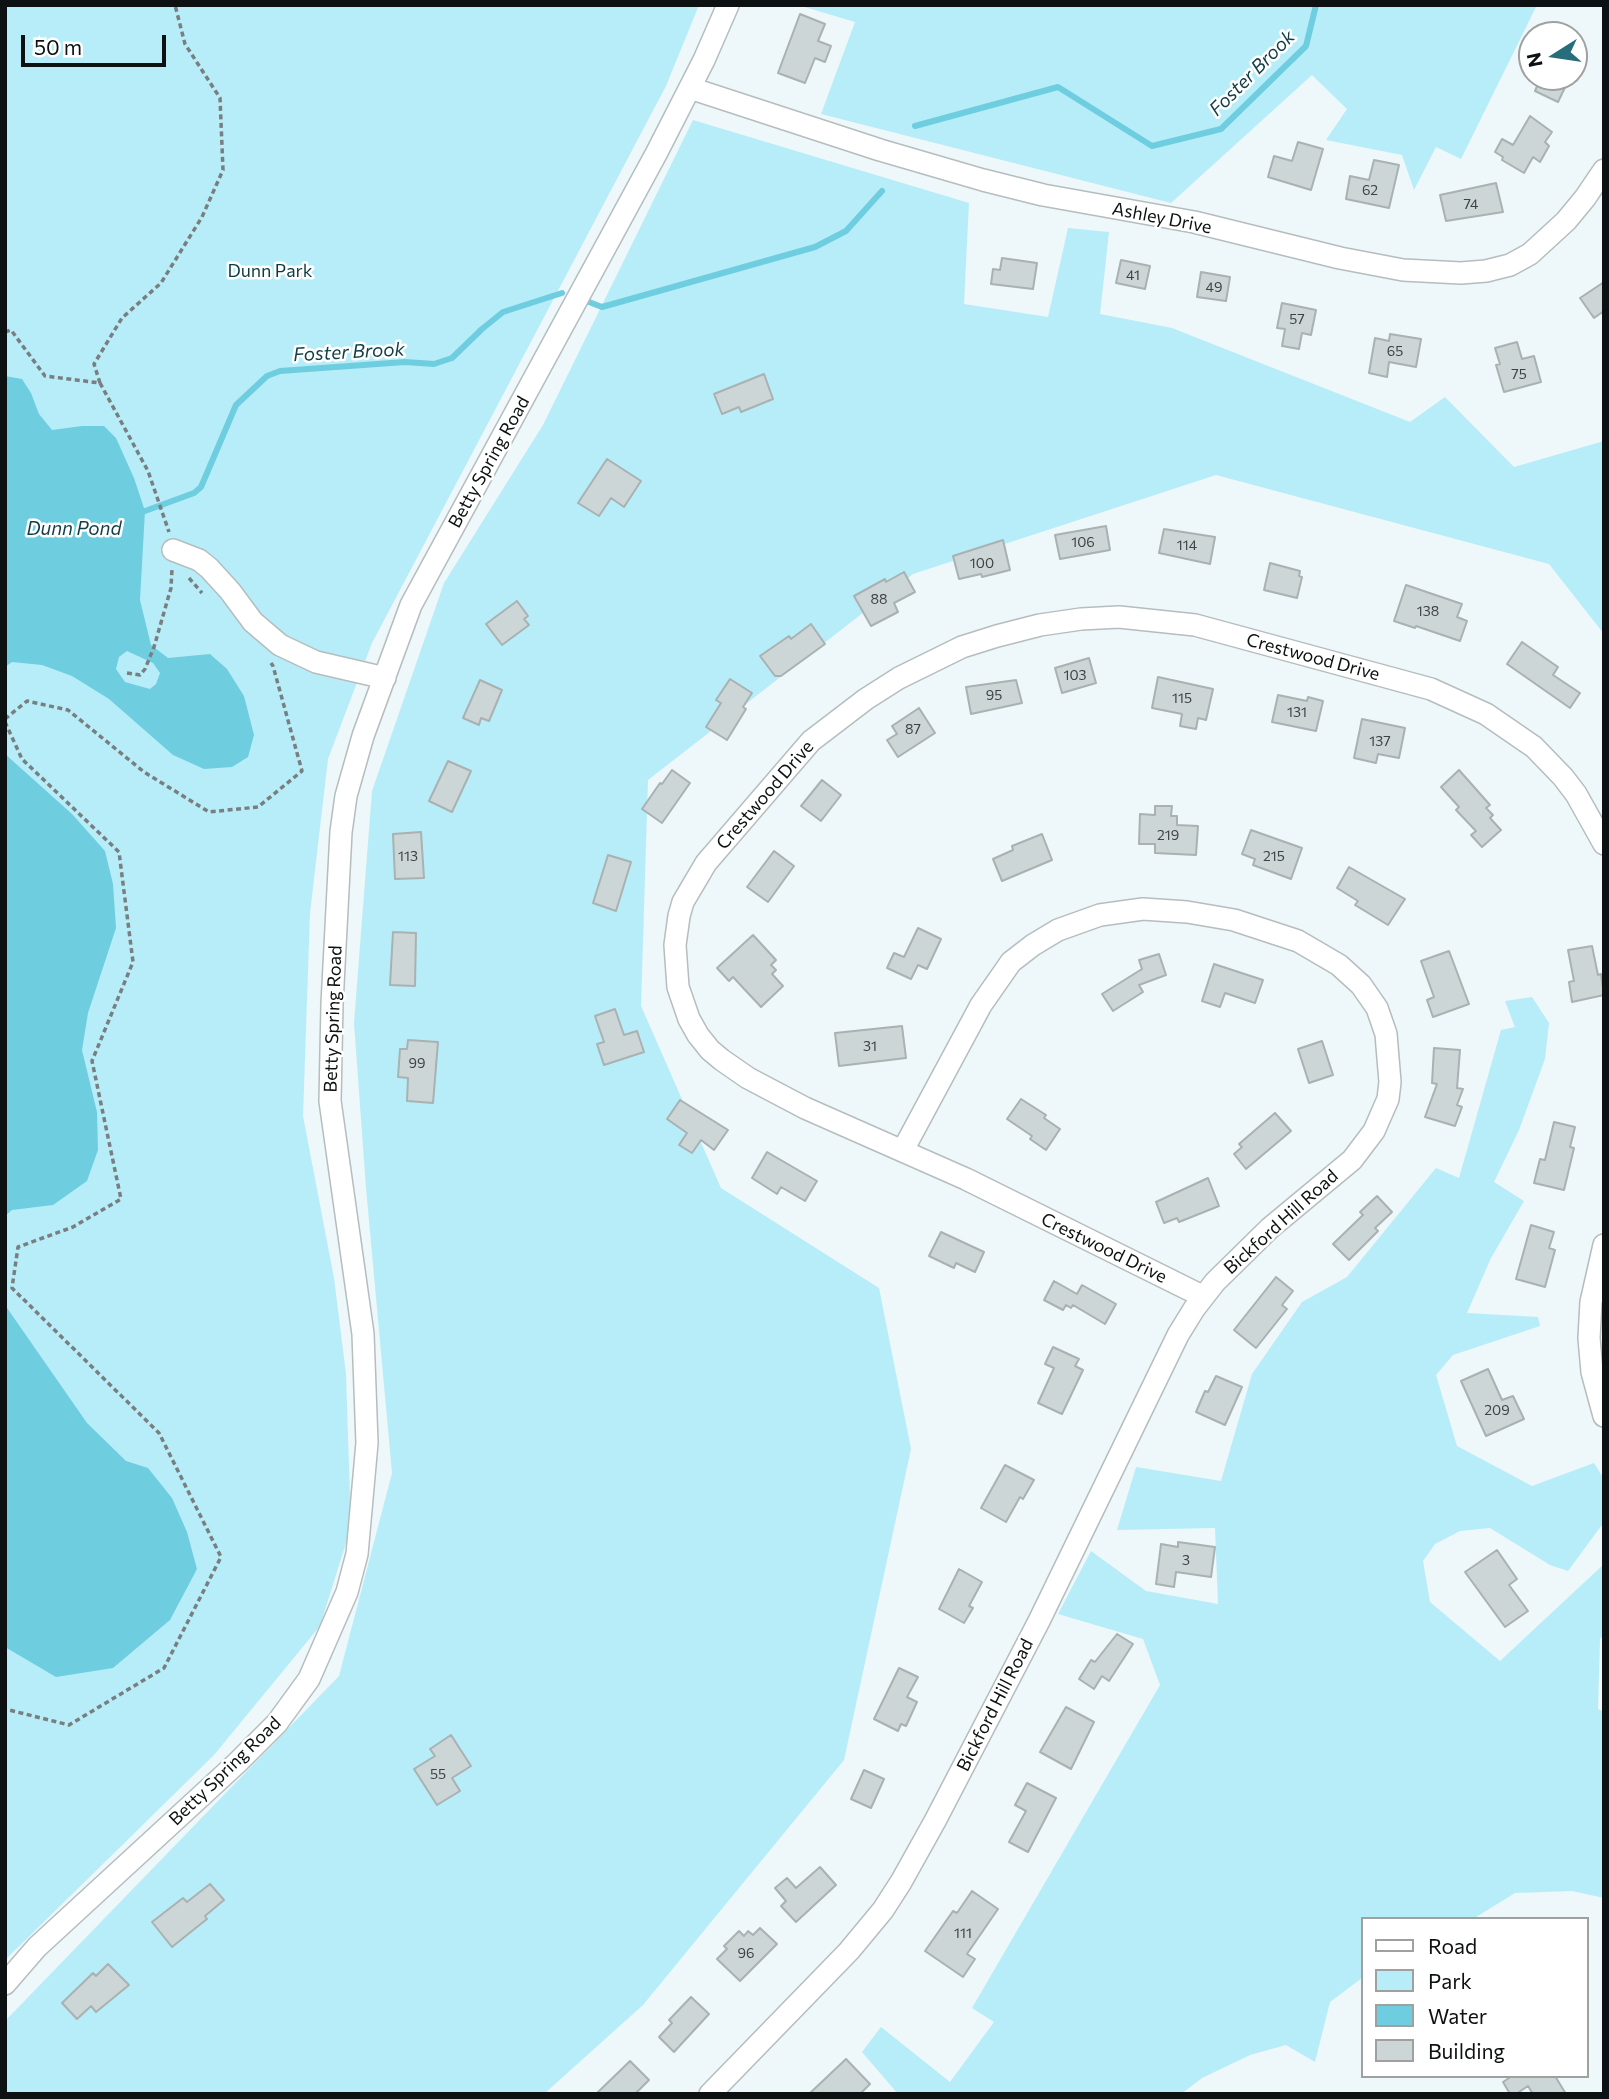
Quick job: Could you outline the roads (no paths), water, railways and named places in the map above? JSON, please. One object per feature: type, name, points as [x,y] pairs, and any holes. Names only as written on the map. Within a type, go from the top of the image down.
[{"type":"street","name":"Betty Spring Road","points":[[5,1983],[37,1947],[278,1723],[295,1701],[314,1667],[339,1613],[353,1572],[363,1506],[367,1443],[366,1373],[357,1285],[330,1101],[342,814],[356,759],[417,594],[690,88],[728,5]]},
{"type":"street","name":"Ashley Drive","points":[[690,88],[902,158],[983,180],[1043,195],[1194,222],[1340,258],[1403,270],[1486,271],[1510,265],[1530,254],[1566,221],[1604,170]]},
{"type":"street","points":[[173,550],[199,560],[209,568],[253,622],[280,645],[316,662],[385,678]]},
{"type":"street","name":"Crestwood Drive","points":[[1202,1296],[903,1150],[805,1108],[748,1078],[710,1050],[689,1019],[682,1001],[675,959],[676,930],[683,902],[706,863],[811,741],[866,699],[929,661],[997,636],[1040,625],[1081,619],[1144,619],[1195,625],[1431,689],[1486,714],[1534,747],[1576,794],[1604,844]]},
{"type":"street","name":"Bickford Hill Road","points":[[710,2094],[849,1951],[883,1910],[935,1821],[1039,1620],[1178,1335],[1202,1296],[1284,1214],[1352,1160],[1374,1131],[1388,1099],[1389,1047],[1377,1008],[1370,996],[1351,975],[1311,948],[1283,935],[1234,920],[1172,910],[1115,912],[1087,918],[1058,930],[1021,953],[1000,975],[903,1150]]},
{"type":"street","points":[[1603,1413],[1592,1372],[1589,1338],[1591,1302],[1604,1245]]},
{"type":"water","name":"Dunn Pond","points":[[5,376],[22,379],[39,414],[52,430],[104,426],[116,438],[145,511],[140,600],[151,645],[168,658],[210,654],[227,669],[244,696],[254,735],[248,757],[232,767],[204,769],[173,755],[109,699],[72,676],[42,665],[12,662],[5,667]],"holes":[[[127,651],[153,663],[160,673],[156,684],[150,689],[125,682],[116,669],[119,657]]]},
{"type":"water","points":[[5,754],[72,814],[105,851],[113,884],[116,928],[88,1013],[82,1050],[97,1112],[98,1150],[87,1181],[53,1205],[12,1210],[5,1216]]},
{"type":"water","points":[[5,1305],[87,1423],[126,1461],[148,1468],[172,1498],[187,1532],[197,1569],[170,1620],[113,1668],[56,1677],[5,1647]]},
{"type":"waterway","name":"Foster Brook","points":[[915,126],[1058,87],[1152,146],[1221,129],[1306,46],[1316,5]]},
{"type":"waterway","name":"Foster Brook","points":[[589,302],[602,307],[815,247],[846,231],[882,191]]},
{"type":"waterway","name":"Foster Brook","points":[[145,511],[194,493],[201,487],[236,405],[267,376],[280,371],[405,362],[434,364],[452,358],[503,312],[562,293]]},
{"type":"park label","name":"Dunn Park","points":[[270,271]]}]
